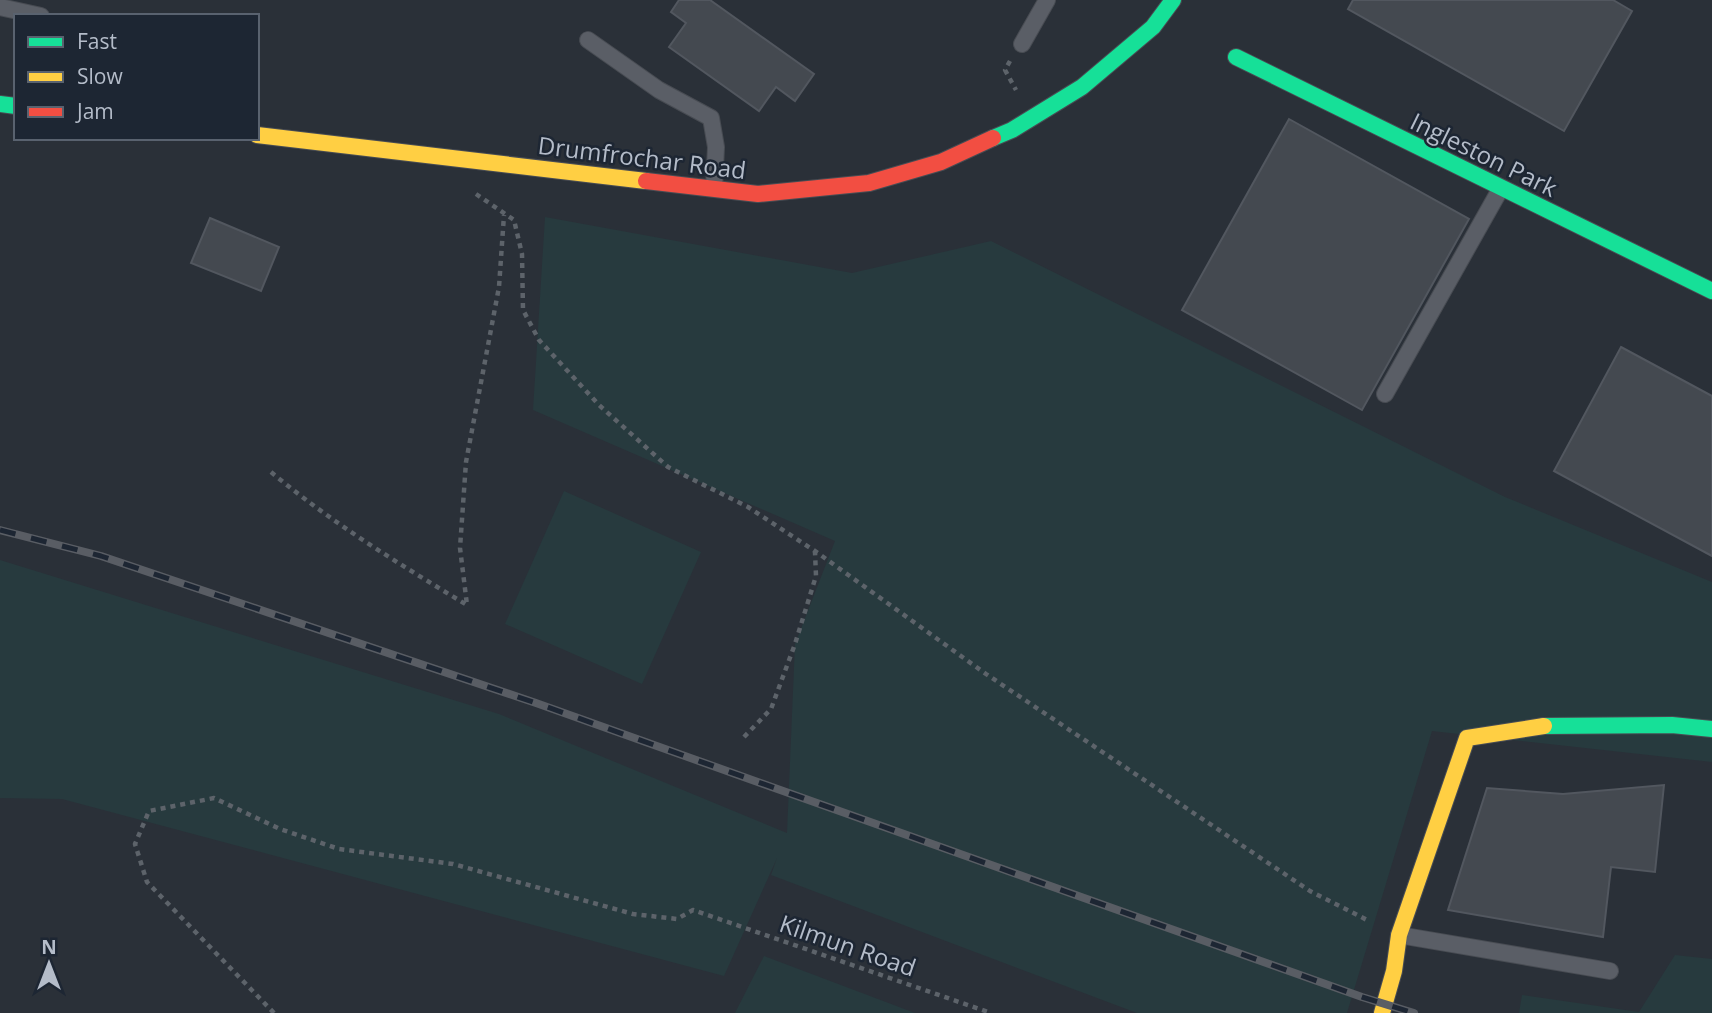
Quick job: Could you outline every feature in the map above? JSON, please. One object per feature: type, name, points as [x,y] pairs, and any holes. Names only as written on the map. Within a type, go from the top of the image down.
[{"type":"street","name":"Drumfrochar Road","points":[[259,135],[758,194],[869,183],[942,162],[1032,118],[1082,87],[1153,27],[1173,0]]},
{"type":"street","name":"Ingleston Park","points":[[1236,58],[1712,291]]},
{"type":"street","points":[[1382,1013],[1394,971],[1399,935],[1467,738],[1533,726],[1672,725],[1712,729]]},
{"type":"lane","points":[[1022,44],[1047,0]]},
{"type":"lane","points":[[0,7],[32,14]]},
{"type":"lane","points":[[588,40],[659,90],[711,118],[716,146],[714,188]]},
{"type":"lane","points":[[1385,394],[1501,188]]},
{"type":"lane","points":[[1399,935],[1610,971]]},
{"type":"path","points":[[1022,44],[1005,70],[1032,118]]},
{"type":"path","points":[[472,191],[514,220],[522,254],[523,310],[539,340],[599,405],[668,467],[748,507],[815,551],[986,674],[1310,891],[1399,935]]},
{"type":"path","points":[[271,472],[322,513],[467,605],[460,548],[466,462],[499,287],[504,214]]},
{"type":"path","points":[[744,737],[771,709],[816,576],[815,551]]},
{"type":"path","name":"Kilmun Road","points":[[274,1013],[147,881],[135,844],[149,811],[214,798],[280,829],[339,849],[453,864],[633,914],[677,919],[693,909],[991,1013]]},
{"type":"green space","points":[[545,217],[852,273],[991,241],[1505,497],[1712,582],[1712,762],[1432,731],[1347,1013],[1137,1013],[771,875],[777,858],[724,976],[62,799],[0,798],[0,560],[499,714],[787,833],[795,644],[835,541],[533,410]]},
{"type":"green space","points":[[564,491],[701,552],[642,684],[505,624]]},
{"type":"green space","points":[[1675,955],[1712,959],[1712,1013],[1519,1013],[1522,995],[1639,1012]]},
{"type":"green space","points":[[764,956],[915,1013],[735,1013]]},
{"type":"building","points":[[679,0],[710,0],[814,74],[795,101],[776,87],[759,111],[669,47],[686,23],[671,12]]},
{"type":"building","points":[[1353,0],[1613,0],[1632,11],[1564,131],[1348,9]]},
{"type":"building","points":[[1289,119],[1469,219],[1362,410],[1182,310]]},
{"type":"building","points":[[210,218],[279,247],[261,291],[191,263]]},
{"type":"building","points":[[1621,347],[1712,396],[1712,556],[1554,471]]},
{"type":"building","points":[[1664,785],[1655,872],[1611,867],[1603,937],[1448,910],[1487,788],[1563,794]]},
{"type":"railway","points":[[0,530],[101,556],[536,703],[1362,997],[1414,1013]]},
{"type":"traffic: fast","points":[[993,138],[1012,130],[1082,87],[1153,27],[1173,0]]},
{"type":"traffic: fast","points":[[1236,57],[1712,291]]},
{"type":"traffic: fast","points":[[0,104],[14,106]]},
{"type":"traffic: fast","points":[[1544,726],[1672,725],[1712,729]]},
{"type":"traffic: slow","points":[[259,135],[646,181]]},
{"type":"traffic: slow","points":[[1382,1013],[1394,971],[1399,935],[1467,738],[1544,726]]},
{"type":"traffic: jam","points":[[646,181],[758,194],[869,183],[941,162],[993,138]]}]
